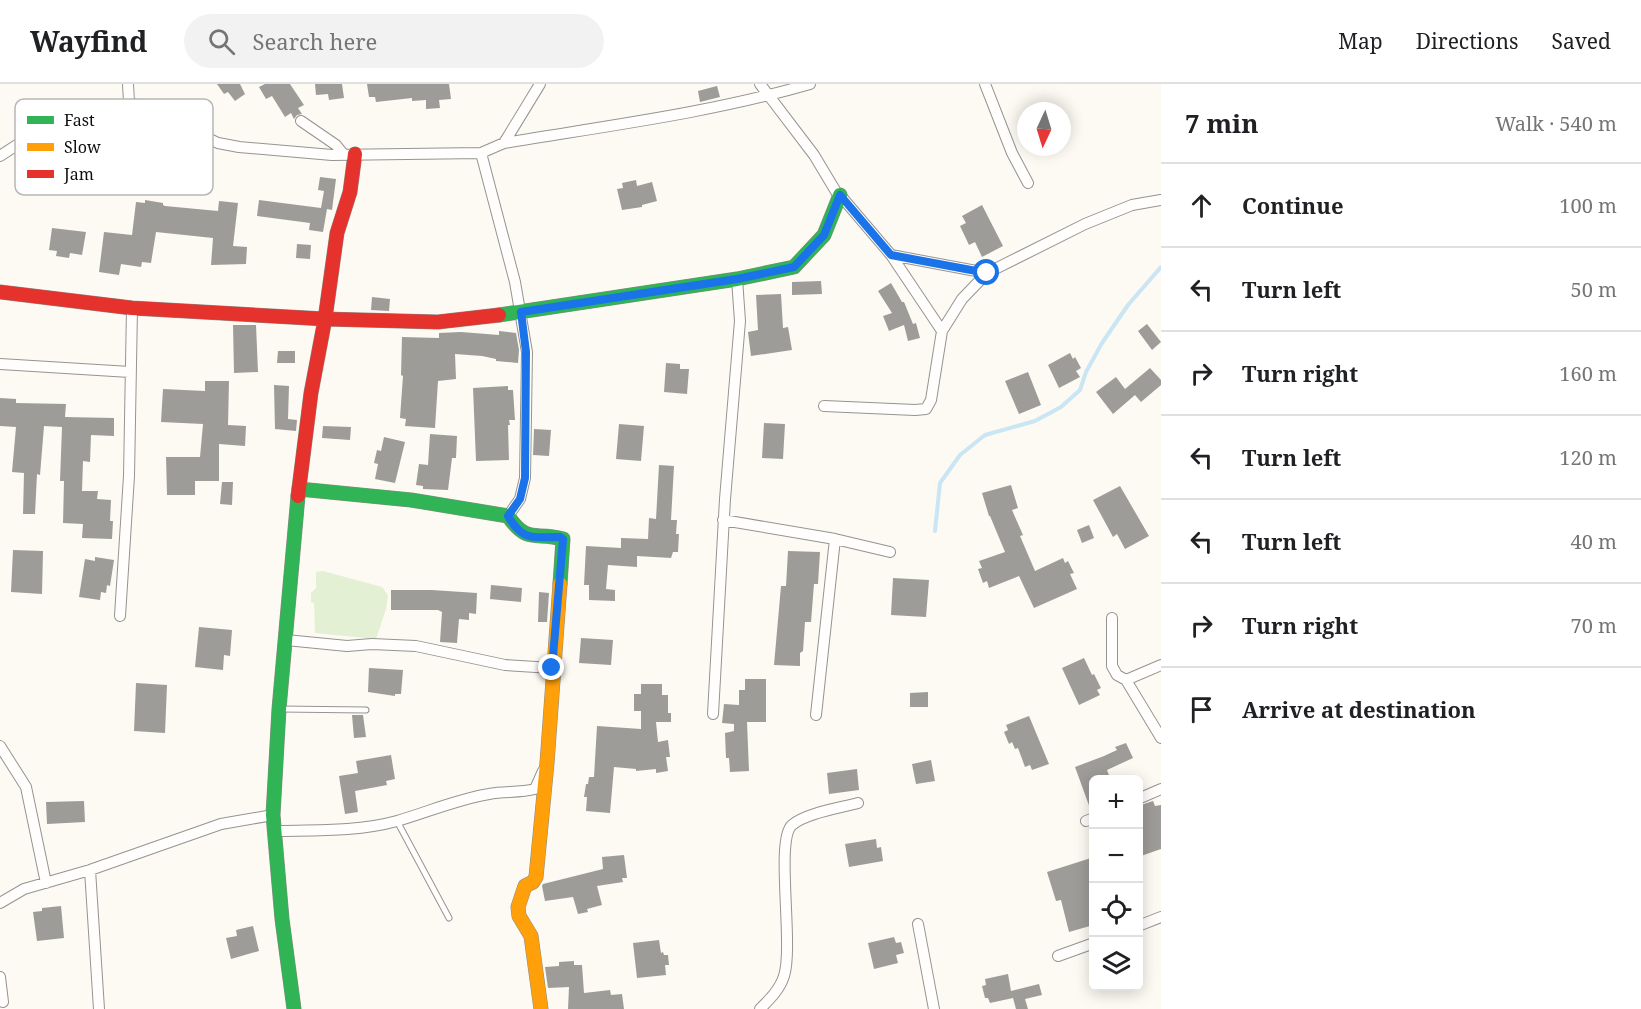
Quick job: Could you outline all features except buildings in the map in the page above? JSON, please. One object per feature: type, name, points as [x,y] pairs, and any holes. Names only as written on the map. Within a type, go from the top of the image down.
[{"type":"street","points":[[128,84],[129,99]]},
{"type":"street","points":[[504,143],[540,84]]},
{"type":"street","points":[[760,84],[814,155],[838,195],[891,255],[942,331]]},
{"type":"street","points":[[213,141],[239,147],[332,155],[481,153],[504,143],[691,112],[770,96],[810,84]]},
{"type":"street","points":[[985,84],[1012,153],[1028,183]]},
{"type":"street","points":[[301,121],[349,154]]},
{"type":"street","points":[[0,156],[15,146]]},
{"type":"street","points":[[481,153],[521,312],[526,352],[525,478],[520,499],[508,516]]},
{"type":"street","points":[[294,1009],[282,919],[273,815],[279,709],[299,489],[311,393],[326,319],[338,233],[350,192],[349,154]]},
{"type":"street","points":[[0,292],[132,308],[326,319],[438,322],[521,312],[737,279],[794,267],[824,235],[840,195]]},
{"type":"street","points":[[824,406],[926,409],[931,400],[942,331],[962,299],[987,273],[1085,224],[1132,205],[1161,200]]},
{"type":"street","points":[[891,255],[987,273]]},
{"type":"street","points":[[713,714],[723,520],[740,321],[737,279]]},
{"type":"street","points":[[120,616],[129,476],[132,308]]},
{"type":"street","points":[[0,364],[130,372]]},
{"type":"street","points":[[299,489],[411,500],[508,516]]},
{"type":"street","points":[[508,516],[516,530],[527,536],[563,539],[547,763],[536,877],[533,882],[525,886],[518,908],[521,922],[531,936],[541,1009]]},
{"type":"street","points":[[723,520],[836,539],[890,552]]},
{"type":"street","points":[[816,715],[836,539]]},
{"type":"street","points":[[1112,618],[1112,666],[1117,675],[1126,680],[1161,738]]},
{"type":"street","points":[[286,640],[347,646],[372,644],[416,646],[505,665],[552,668]]},
{"type":"street","points":[[1126,680],[1161,665]]},
{"type":"street","points":[[0,746],[26,788],[46,883]]},
{"type":"street","points":[[274,831],[335,830],[376,825],[397,821],[490,793],[522,792],[535,789],[547,763]]},
{"type":"street","points":[[1143,797],[1161,789]]},
{"type":"street","points":[[760,1009],[772,997],[784,977],[788,958],[784,857],[787,832],[792,825],[803,819],[858,803]]},
{"type":"street","points":[[0,903],[24,889],[90,870],[221,824],[273,815]]},
{"type":"street","points":[[90,870],[99,1009]]},
{"type":"street","points":[[1143,924],[1161,917]]},
{"type":"street","points":[[918,924],[934,1009]]},
{"type":"street","points":[[1058,956],[1089,944]]},
{"type":"street","points":[[0,977],[3,1002]]},
{"type":"lane","points":[[279,709],[366,710]]},
{"type":"lane","points":[[397,821],[449,918]]},
{"type":"green space","points":[[323,571],[382,587],[388,595],[376,639],[315,633],[314,603],[311,602],[311,593],[316,588],[316,572]]},
{"type":"waterway","points":[[935,531],[940,483],[960,455],[985,435],[1035,421],[1061,407],[1080,390],[1086,372],[1102,343],[1128,305],[1161,267]]},
{"type":"traffic: fast","points":[[499,315],[737,279],[794,267],[824,235],[840,195]]},
{"type":"traffic: fast","points":[[299,489],[411,500],[508,516],[521,531],[527,534],[563,539],[560,584]]},
{"type":"traffic: fast","points":[[294,1009],[282,919],[273,815],[279,709],[298,496]]},
{"type":"traffic: slow","points":[[541,1009],[531,936],[519,916],[518,907],[525,886],[533,882],[536,877],[560,584]]},
{"type":"traffic: jam","points":[[298,496],[311,393],[325,319],[337,233],[350,192],[355,154]]},
{"type":"traffic: jam","points":[[0,292],[132,308],[325,319],[438,322],[499,315]]},
{"type":"route","points":[[552,668],[564,542],[560,537],[527,536],[516,530],[508,516],[520,499],[525,478],[526,352],[521,312],[737,279],[794,267],[824,235],[840,195],[891,255],[987,273]]}]
